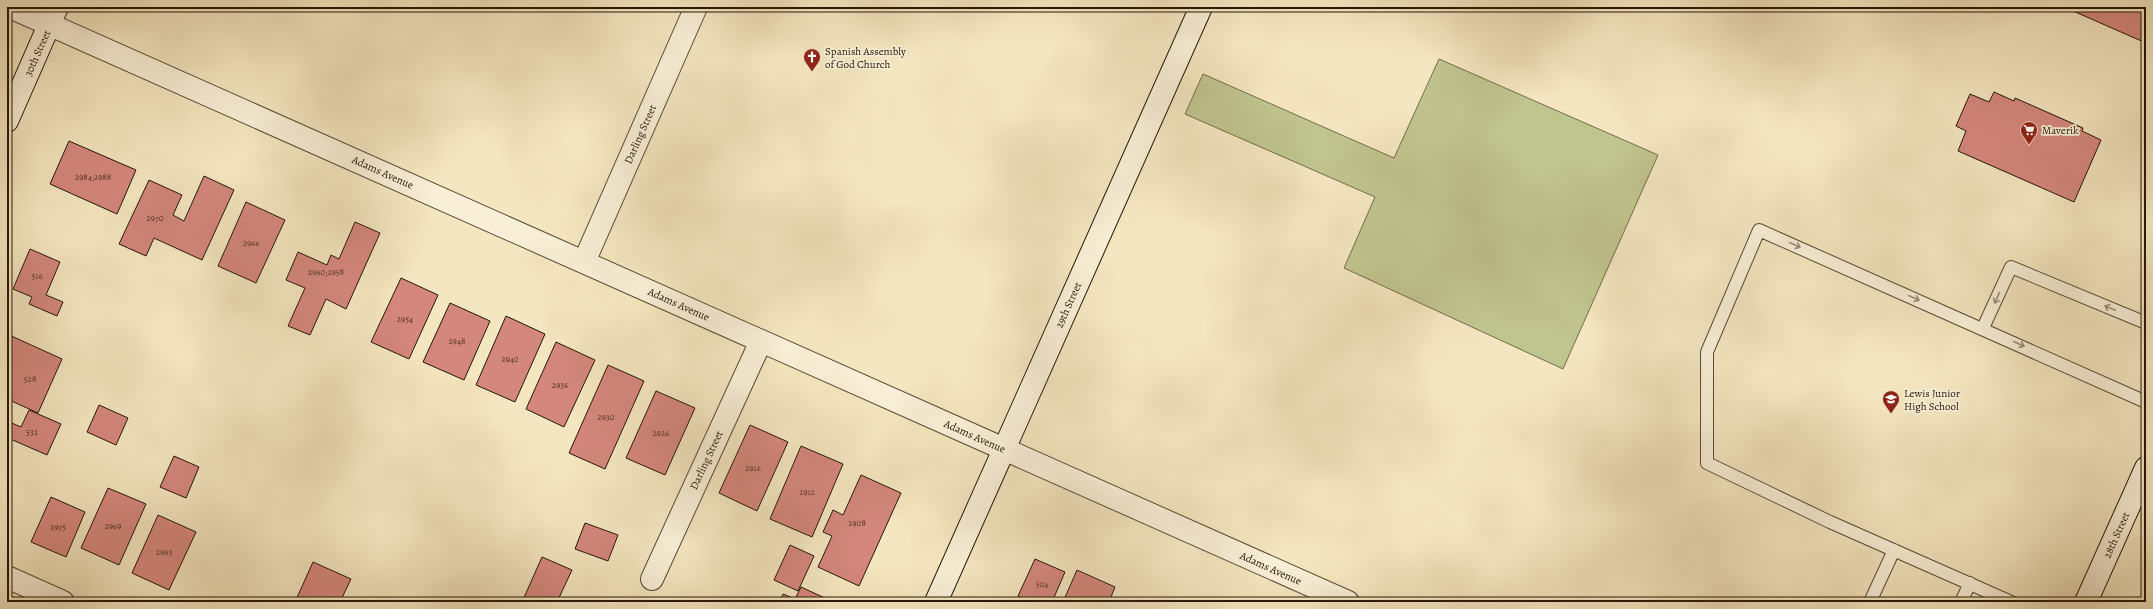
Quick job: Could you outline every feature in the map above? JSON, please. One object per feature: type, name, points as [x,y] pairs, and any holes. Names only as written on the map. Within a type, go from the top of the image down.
[{"type":"street","name":"Adams Avenue","points":[[10,7],[53,16],[584,262],[1348,602]]},
{"type":"street","name":"Darling Street","points":[[584,262],[696,7]]},
{"type":"street","name":"29th Street","points":[[936,602],[1201,7]]},
{"type":"street","name":"30th Street","points":[[7,121],[53,16]]},
{"type":"street","name":"Darling Street","points":[[652,579],[761,341]]},
{"type":"street","name":"28th Street","points":[[2086,602],[2146,468]]},
{"type":"street","points":[[7,577],[63,602]]},
{"type":"lane","points":[[2011,602],[1894,550],[1707,463],[1707,352],[1759,230],[1983,328],[2146,402]]},
{"type":"lane","points":[[1983,328],[2011,267],[2146,323]]},
{"type":"lane","points":[[1870,602],[1894,550]]},
{"type":"lane","points":[[1961,602],[1970,583]]},
{"type":"green space","points":[[1439,59],[1658,155],[1563,369],[1344,268],[1375,197],[1185,114],[1203,74],[1394,158]]},
{"type":"building","points":[[2064,7],[2146,7],[2146,43]]},
{"type":"building","name":"Maverik","points":[[1994,92],[2014,101],[2015,98],[2083,128],[2082,131],[2101,140],[2074,202],[1958,151],[1966,131],[1956,126],[1970,94],[1989,102]]},
{"type":"building","points":[[69,141],[136,170],[117,214],[50,184]]},
{"type":"building","points":[[204,176],[234,190],[202,260],[154,238],[146,256],[119,244],[149,180],[182,195],[173,215],[184,221]]},
{"type":"building","points":[[246,202],[285,220],[256,283],[218,266]]},
{"type":"building","points":[[355,222],[380,233],[346,309],[326,299],[310,335],[288,326],[305,288],[286,280],[298,252],[327,265],[331,255],[339,259]]},
{"type":"building","points":[[30,249],[60,262],[46,295],[63,302],[57,316],[29,304],[32,297],[13,289]]},
{"type":"building","points":[[401,278],[438,295],[409,359],[371,342]]},
{"type":"building","points":[[450,303],[490,321],[464,380],[423,362]]},
{"type":"building","points":[[506,316],[545,334],[515,402],[476,385]]},
{"type":"building","points":[[7,334],[62,359],[38,413],[7,399]]},
{"type":"building","points":[[556,342],[595,360],[564,427],[526,409]]},
{"type":"building","points":[[608,365],[644,381],[605,469],[569,453]]},
{"type":"building","points":[[656,391],[695,408],[665,475],[626,458]]},
{"type":"building","points":[[99,405],[128,418],[116,445],[87,432]]},
{"type":"building","points":[[29,410],[61,424],[47,455],[8,438],[7,441],[7,421],[21,427]]},
{"type":"building","points":[[750,425],[788,442],[757,511],[719,493]]},
{"type":"building","points":[[801,446],[843,464],[812,537],[770,519]]},
{"type":"building","points":[[174,456],[199,467],[186,498],[160,487]]},
{"type":"building","points":[[861,475],[901,493],[859,586],[818,567],[832,536],[823,532],[833,510],[843,515]]},
{"type":"building","points":[[108,488],[146,504],[119,565],[81,548]]},
{"type":"building","points":[[51,497],[85,512],[66,557],[31,542]]},
{"type":"building","points":[[158,515],[196,532],[169,590],[132,573]]},
{"type":"building","points":[[585,523],[618,535],[608,561],[575,549]]},
{"type":"building","points":[[790,545],[814,556],[798,591],[774,580]]},
{"type":"building","points":[[542,557],[572,570],[557,602],[522,602]]},
{"type":"building","points":[[1035,559],[1065,572],[1052,602],[1031,602],[1018,596]]},
{"type":"building","points":[[313,562],[351,579],[340,602],[295,602]]},
{"type":"building","points":[[1077,570],[1115,587],[1109,602],[1063,602]]},
{"type":"building","points":[[801,587],[827,599],[826,602],[779,602],[783,594],[795,599]]},
{"type":"place","name":"Spanish Assembly of God Church","points":[[812,72]]},
{"type":"place","name":"Maverik","points":[[2029,145]]},
{"type":"place","name":"Lewis Junior High School","points":[[1891,414]]}]
